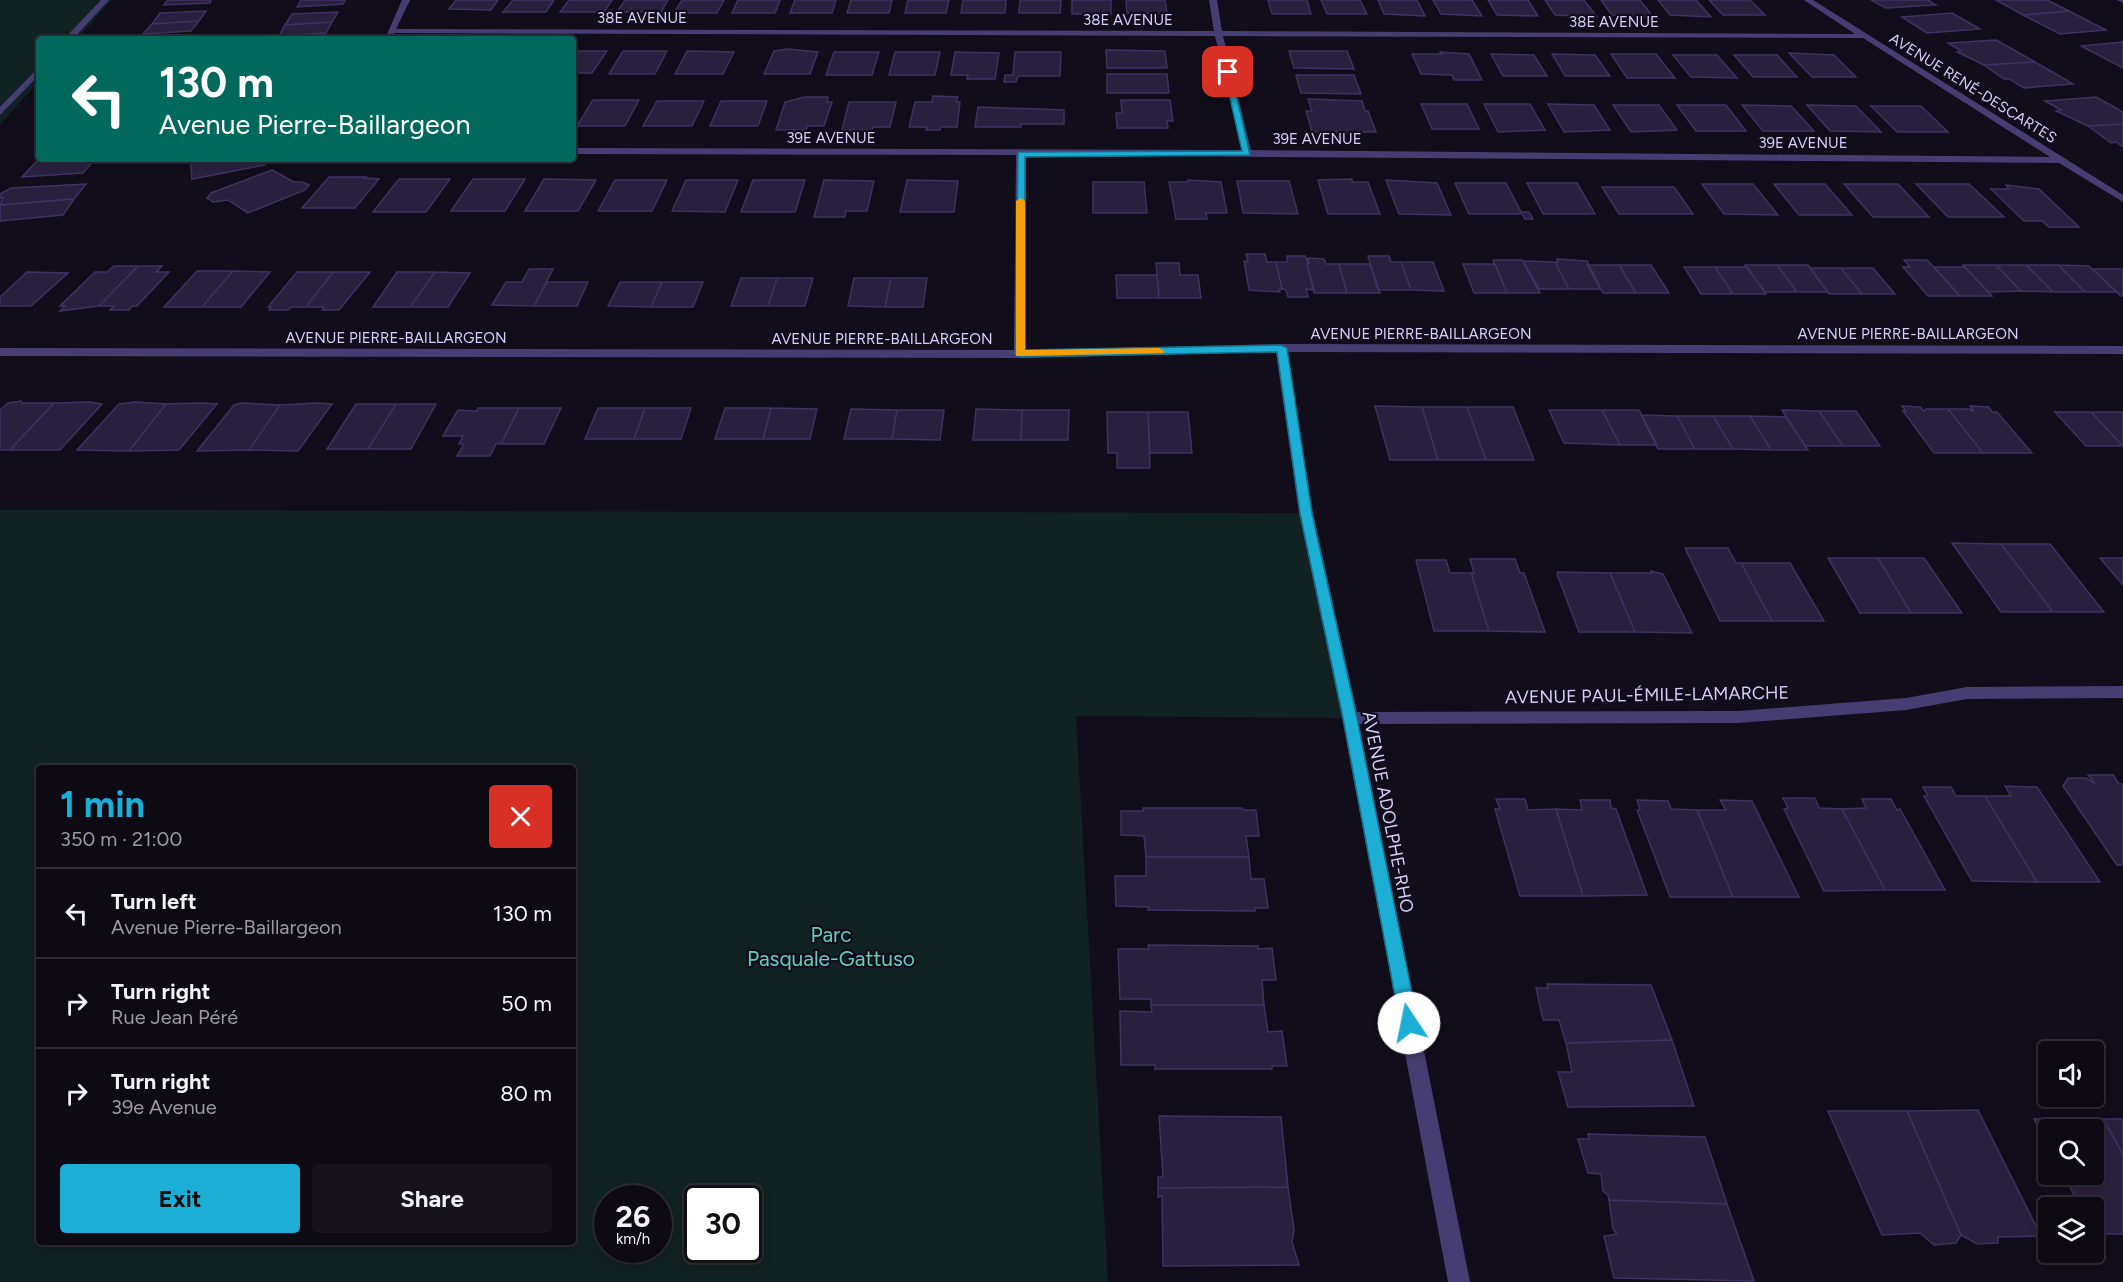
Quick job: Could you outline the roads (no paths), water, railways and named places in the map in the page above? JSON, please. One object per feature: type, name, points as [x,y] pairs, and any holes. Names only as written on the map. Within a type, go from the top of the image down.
[{"type":"street","points":[[72,36],[105,0]]},
{"type":"street","points":[[389,35],[406,0]]},
{"type":"street","points":[[1213,0],[1218,33],[1247,153]]},
{"type":"street","name":"AVENUE RENÉ-DESCARTES","points":[[1808,0],[2123,199]]},
{"type":"street","name":"38E AVENUE","points":[[389,35],[1218,33],[1866,36]]},
{"type":"street","points":[[0,112],[36,73]]},
{"type":"street","name":"39E AVENUE","points":[[576,151],[1247,153],[2061,160]]},
{"type":"street","points":[[1020,354],[1021,154]]},
{"type":"street","name":"AVENUE PIERRE-BAILLARGEON","points":[[0,352],[1020,354],[1281,348],[2123,350]]},
{"type":"street","name":"AVENUE ADOLPHE-RHO","points":[[1281,348],[1306,513],[1350,718],[1459,1282]]},
{"type":"street","name":"AVENUE PAUL-ÉMILE-LAMARCHE","points":[[1350,718],[1738,717],[1906,704],[1967,693],[2123,693]]},
{"type":"park label","name":"Parc Pasquale-Gattuso","points":[[831,946]]}]
